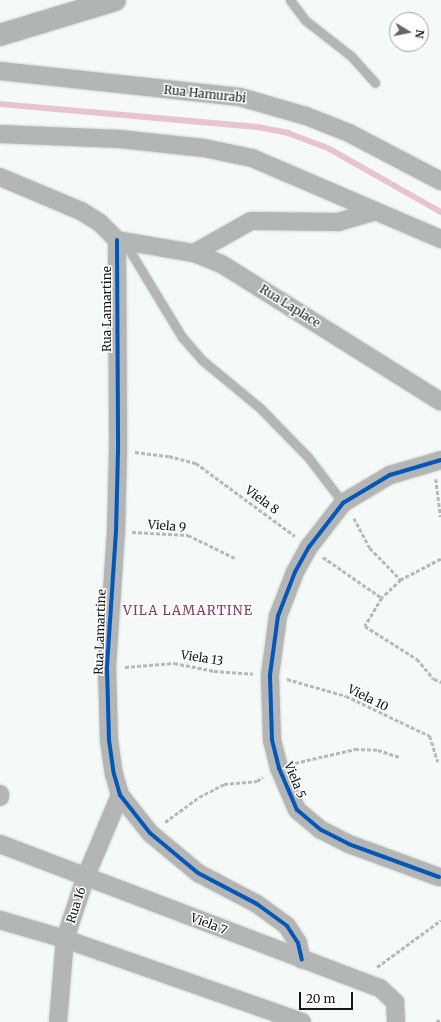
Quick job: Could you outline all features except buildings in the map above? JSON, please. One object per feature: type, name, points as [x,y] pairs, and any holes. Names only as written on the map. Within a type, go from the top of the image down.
[{"type":"street","points":[[0,35],[115,0]]},
{"type":"street","name":"Rua Hamurabi","points":[[0,71],[240,96],[306,116],[349,133],[441,181]]},
{"type":"street","points":[[0,134],[120,139],[204,148],[252,158],[374,212],[441,239]]},
{"type":"street","points":[[0,177],[81,211],[100,223],[121,242]]},
{"type":"street","points":[[194,253],[251,221],[338,222],[374,212]]},
{"type":"street","name":"Rua Laplace","points":[[121,242],[194,253],[223,265],[441,402]]},
{"type":"street","name":"Rua Lamartine","points":[[121,242],[116,531],[107,668],[109,740],[114,774],[120,795],[150,833],[198,873],[257,904],[287,926],[298,943],[302,960]]},
{"type":"street","points":[[309,547],[343,502],[390,475],[438,460]]},
{"type":"street","name":"Viela 5","points":[[309,547],[295,572],[278,616],[273,647],[270,675],[272,740],[278,768],[297,810],[322,830],[349,844],[439,877]]},
{"type":"street","name":"Rua 16","points":[[58,1022],[65,939],[86,876],[120,795]]},
{"type":"street","name":"Viela 7","points":[[0,844],[358,980],[389,995],[395,1002],[396,1022]]},
{"type":"street","points":[[0,920],[65,939],[302,1022]]},
{"type":"lane","points":[[290,0],[305,20],[352,56],[375,83]]},
{"type":"lane","points":[[121,242],[182,337],[202,360],[260,408],[308,457],[343,502]]},
{"type":"path","points":[[438,460],[441,517]]},
{"type":"path","points":[[343,502],[370,548],[401,580]]},
{"type":"path","points":[[441,559],[401,580],[382,598],[365,626],[417,659],[434,679],[441,682]]},
{"type":"path","points":[[358,980],[441,920]]},
{"type":"path","points":[[436,1022],[441,1019]]},
{"type":"waterway","points":[[0,104],[258,127],[288,133],[328,148],[441,212]]},
{"type":"cycle path","points":[[117,240],[118,451],[116,531],[107,668],[109,740],[114,774],[120,795],[150,833],[198,873],[257,904],[287,926],[298,943],[302,960]]},
{"type":"cycle path","points":[[439,877],[349,844],[321,830],[297,810],[279,768],[272,740],[270,675],[278,616],[295,572],[309,547],[343,503],[390,475],[441,460]]},
{"type":"district","name":"VILA LAMARTINE","points":[[188,611]]}]
